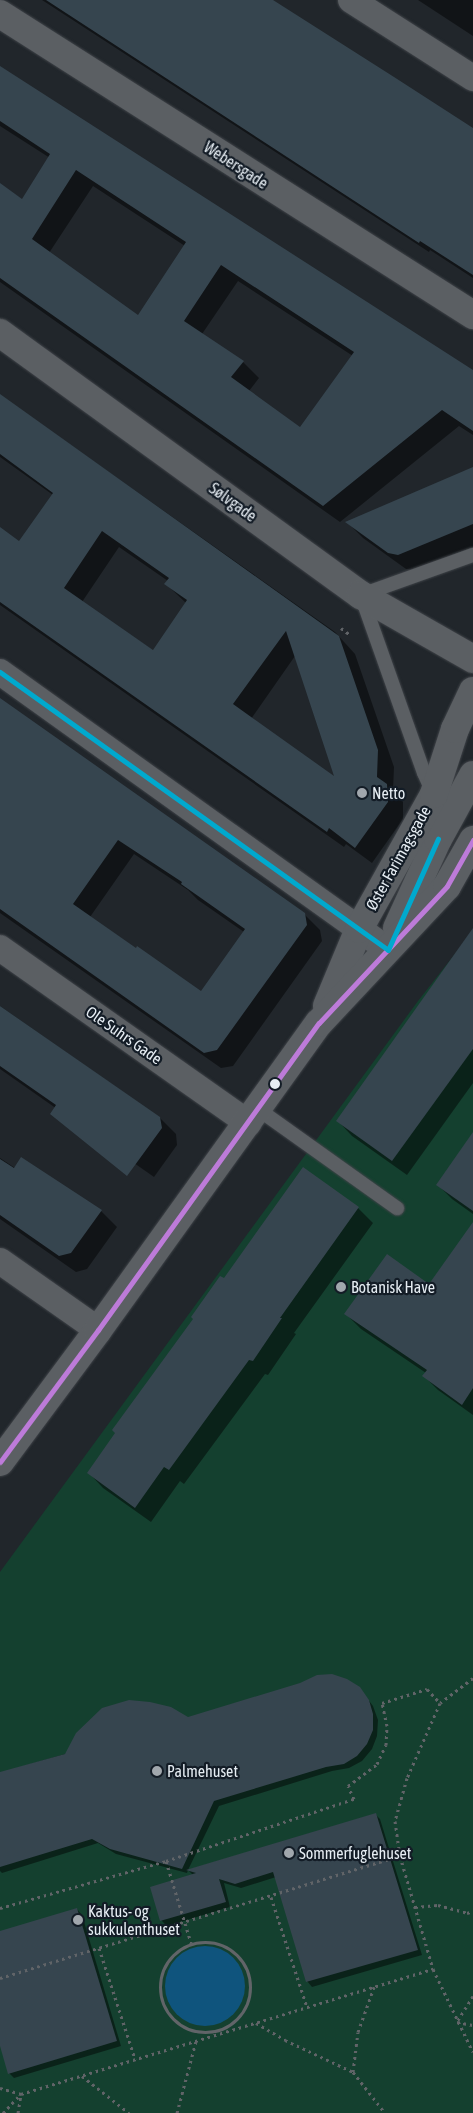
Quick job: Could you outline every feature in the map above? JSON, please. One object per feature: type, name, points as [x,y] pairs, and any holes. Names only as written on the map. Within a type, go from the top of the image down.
[{"type":"street","points":[[351,0],[473,78]]},
{"type":"street","name":"Webersgade","points":[[0,14],[473,315]]},
{"type":"street","name":"Sølvgade","points":[[0,333],[362,595],[473,659]]},
{"type":"street","points":[[0,672],[388,950],[438,839],[473,775]]},
{"type":"street","name":"Øster Farimagsgade","points":[[319,1023],[359,929],[434,794],[455,729],[473,691]]},
{"type":"street","name":"Øster Farimagsgade","points":[[0,1462],[98,1330],[319,1023],[447,886],[473,840]]},
{"type":"street","name":"Ole Suhrs Gade","points":[[0,948],[253,1116]]},
{"type":"street","points":[[0,1261],[98,1330]]},
{"type":"lane","points":[[434,794],[424,774],[362,595],[473,555]]},
{"type":"lane","points":[[253,1116],[397,1208]]},
{"type":"path","points":[[473,1678],[440,1703],[407,1778],[395,1821],[400,1856],[433,1969],[473,2052]]},
{"type":"path","points":[[0,1908],[166,1861],[354,1798],[348,1786],[377,1764],[386,1745],[387,1726],[382,1702],[427,1689],[440,1703]]},
{"type":"path","points":[[0,1978],[400,1856]]},
{"type":"path","points":[[166,1861],[192,1943]]},
{"type":"path","points":[[270,1897],[307,2007]]},
{"type":"path","points":[[415,1907],[438,1905],[467,1913],[473,1911]]},
{"type":"path","points":[[210,1942],[221,1944],[238,1956],[248,1975],[250,1986],[245,2006],[231,2023],[219,2032],[202,2032],[182,2026],[174,2020],[162,2003],[159,1983],[166,1964],[180,1949],[192,1943],[210,1942]]},
{"type":"path","points":[[99,1948],[136,2059]]},
{"type":"path","points":[[3,2113],[21,2094],[196,2041],[219,2032],[255,2023],[433,1969]]},
{"type":"path","points":[[354,2072],[358,2032],[374,1987]]},
{"type":"path","points":[[457,2022],[473,1996]]},
{"type":"path","points":[[457,2022],[473,2026]]},
{"type":"path","points":[[255,2023],[285,2040],[354,2072],[384,2113]]},
{"type":"path","points":[[177,2113],[196,2041]]},
{"type":"path","points":[[82,2076],[129,2113]]},
{"type":"path","points":[[0,2088],[21,2094]]},
{"type":"path","points":[[18,2113],[21,2094]]},
{"type":"green space","name":"Botanisk Have","points":[[473,931],[473,2113],[0,2113],[0,1572],[418,1001]]},
{"type":"water","points":[[205,1946],[220,1949],[233,1958],[242,1971],[245,1986],[242,2001],[233,2014],[220,2023],[205,2026],[190,2023],[177,2014],[168,2001],[165,1986],[168,1971],[177,1958],[190,1949]]},
{"type":"building","points":[[46,0],[273,0],[394,77],[473,128],[473,275],[420,241],[419,243]]},
{"type":"building","points":[[0,66],[473,370],[473,431],[442,410],[323,506],[0,278],[0,183],[22,199],[50,154],[0,121]],"holes":[[[76,170],[186,242],[138,315],[32,239]],[[221,265],[354,352],[300,427],[231,377],[244,361],[184,321]]]},
{"type":"building","points":[[0,394],[339,636],[378,750],[377,777],[387,784],[388,802],[355,848],[329,828],[327,832],[0,602],[0,527],[19,541],[53,493],[0,454]],"holes":[[[102,531],[169,578],[164,584],[187,600],[153,650],[64,588]],[[286,631],[334,776],[233,704]]]},
{"type":"building","points":[[473,467],[473,524],[398,555],[388,553],[345,522]]},
{"type":"building","points":[[0,698],[305,913],[307,925],[217,1050],[204,1053],[0,909]],"holes":[[[118,840],[182,882],[181,884],[245,929],[201,991],[73,904]]]},
{"type":"building","points":[[473,928],[473,1049],[392,1161],[336,1121]]},
{"type":"building","points":[[0,1006],[160,1117],[162,1128],[127,1176],[50,1114],[56,1105],[0,1066]]},
{"type":"building","points":[[473,1132],[473,1211],[436,1185]]},
{"type":"building","points":[[21,1157],[102,1210],[71,1253],[59,1256],[0,1215],[0,1159],[14,1168]]},
{"type":"building","points":[[303,1167],[359,1207],[280,1318],[282,1318],[253,1361],[249,1360],[169,1470],[164,1467],[135,1508],[87,1473],[115,1433],[112,1430],[193,1319],[191,1317],[220,1276],[224,1278]]},
{"type":"building","points":[[473,1222],[473,1388],[462,1405],[422,1376],[427,1370],[344,1314],[387,1254],[429,1284]]},
{"type":"building","name":"Palmehuset","points":[[332,1674],[347,1679],[360,1687],[369,1700],[373,1714],[373,1730],[367,1744],[357,1756],[344,1764],[326,1767],[214,1801],[182,1869],[110,1849],[92,1839],[0,1867],[0,1772],[65,1754],[76,1733],[102,1708],[129,1700],[150,1702],[171,1707],[188,1717],[300,1683],[317,1675]]},
{"type":"building","points":[[376,1813],[418,1950],[306,1982],[273,1872],[235,1884],[219,1879],[226,1902],[160,1921],[150,1887],[196,1873],[186,1870]]},
{"type":"building","points":[[77,1908],[117,2041],[8,2074],[0,2046],[0,1931]]},
{"type":"transit line","points":[[0,672],[388,950],[438,839]]},
{"type":"transit line","points":[[0,1462],[98,1330],[319,1023],[447,886],[473,840]]},
{"type":"place","name":"Netto","points":[[362,793]]},
{"type":"place","name":"Botanisk Have","points":[[341,1287]]},
{"type":"place","name":"Palmehuset","points":[[157,1771]]},
{"type":"place","name":"Sommerfuglehuset","points":[[289,1853]]},
{"type":"place","name":"Kaktus- og sukkulenthuset","points":[[78,1920]]}]
